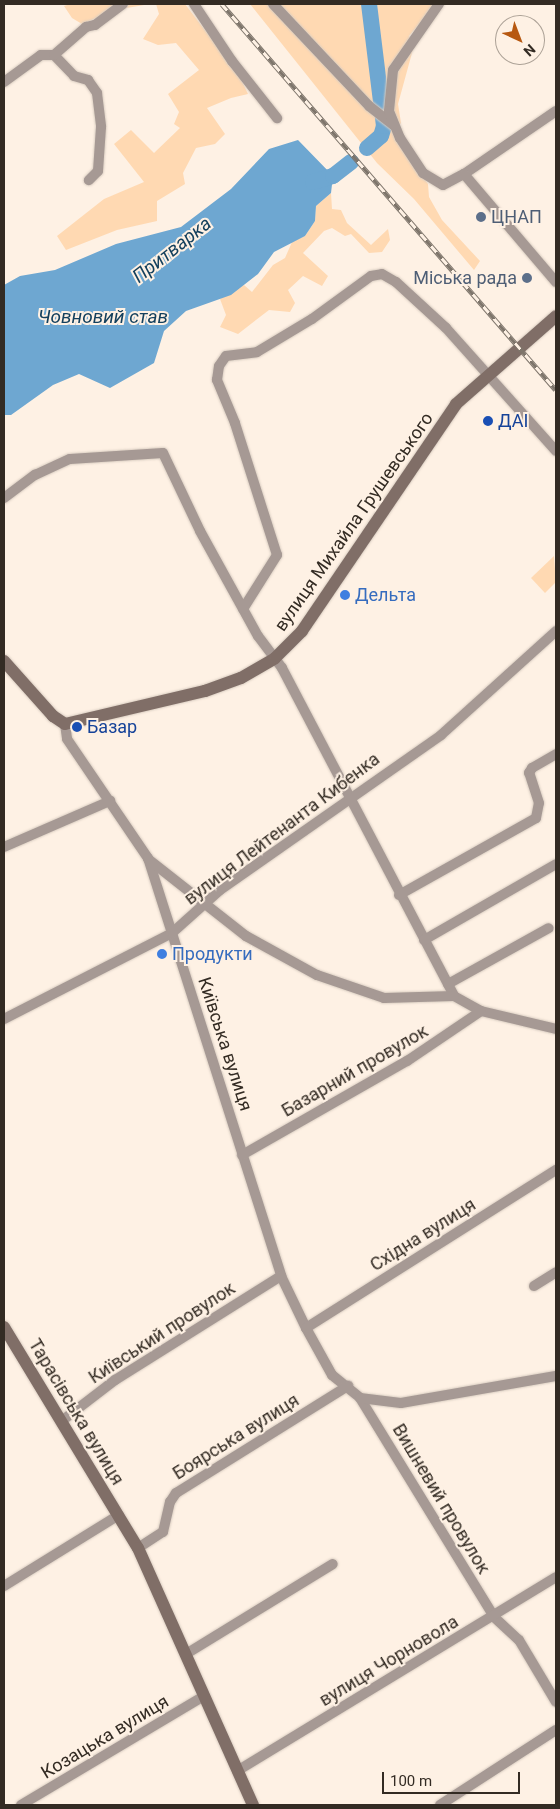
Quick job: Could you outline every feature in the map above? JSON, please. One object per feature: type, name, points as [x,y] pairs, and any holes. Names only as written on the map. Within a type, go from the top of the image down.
[{"type":"street","points":[[4,82],[41,55],[54,55],[86,27],[95,25],[123,4]]},
{"type":"street","points":[[194,4],[232,61],[277,118]]},
{"type":"street","points":[[273,4],[376,113],[391,123]]},
{"type":"street","points":[[439,4],[393,70],[389,111],[391,123],[423,173],[438,184],[443,185],[464,174],[556,111]]},
{"type":"street","points":[[54,55],[74,76],[88,80],[97,93],[101,127],[98,171],[89,180]]},
{"type":"street","points":[[464,174],[556,282]]},
{"type":"street","points":[[243,609],[276,555],[235,423],[217,380],[219,366],[226,356],[256,352],[312,320],[371,276],[382,274],[396,282],[446,328],[556,451]]},
{"type":"street","name":"вулиця Михайла Грушевського","points":[[65,724],[205,691],[241,678],[275,658],[302,631],[456,404],[556,316]]},
{"type":"street","points":[[4,498],[35,475],[70,459],[163,453],[200,531],[243,609],[275,658],[454,996]]},
{"type":"street","name":"вулиця Лейтенанта Кибенка","points":[[4,1020],[172,933],[202,905],[348,797],[440,735],[556,631]]},
{"type":"street","points":[[4,661],[53,716],[65,724]]},
{"type":"street","name":"Київська вулиця","points":[[65,724],[67,739],[148,858],[281,1276],[306,1328]]},
{"type":"street","points":[[399,895],[536,818],[540,803],[529,773],[556,754]]},
{"type":"street","points":[[4,847],[110,801]]},
{"type":"street","points":[[148,858],[202,905],[246,936],[317,975],[350,988],[384,998],[454,996],[482,1011],[556,1029]]},
{"type":"street","points":[[424,940],[556,864]]},
{"type":"street","points":[[448,984],[549,928]]},
{"type":"street","name":"Базарний провулок","points":[[242,1155],[407,1061],[482,1011]]},
{"type":"street","name":"Східна вулиця","points":[[306,1328],[556,1170]]},
{"type":"street","points":[[534,1286],[556,1272]]},
{"type":"street","name":"Київський провулок","points":[[63,1420],[115,1380],[281,1276]]},
{"type":"street","name":"Тарасівська вулиця","points":[[4,1327],[63,1420],[138,1548],[253,1805]]},
{"type":"street","name":"Вишневий провулок","points":[[306,1328],[326,1366],[360,1398],[494,1617],[519,1640],[556,1702]]},
{"type":"street","points":[[360,1398],[401,1404],[556,1376]]},
{"type":"street","name":"Боярська вулиця","points":[[138,1548],[163,1532],[170,1502],[176,1493],[348,1386]]},
{"type":"street","points":[[4,1586],[119,1515]]},
{"type":"street","points":[[186,1654],[333,1564]]},
{"type":"street","name":"вулиця Чорновола","points":[[237,1771],[494,1617],[556,1577]]},
{"type":"street","name":"Козацька вулиця","points":[[24,1805],[204,1696]]},
{"type":"street","points":[[440,1805],[556,1730]]},
{"type":"shaded area","points":[[70,4],[150,4],[115,10],[82,24],[72,18],[64,6]]},
{"type":"shaded area","points":[[156,4],[185,4],[239,75],[248,94],[231,98],[207,108],[225,134],[215,144],[196,148],[183,173],[185,184],[157,201],[157,221],[117,230],[66,250],[57,236],[104,199],[144,182],[114,144],[131,130],[154,153],[180,128],[174,124],[179,112],[168,94],[199,70],[176,43],[158,45],[143,39],[159,14]]},
{"type":"shaded area","points":[[250,4],[436,4],[409,36],[415,42],[398,104],[401,123],[393,134],[428,184],[429,197],[442,220],[480,261],[474,270],[414,199],[377,163]]},
{"type":"shaded area","points":[[331,193],[332,209],[341,210],[347,223],[371,245],[388,229],[390,240],[382,252],[369,253],[351,234],[345,236],[332,228],[324,231],[303,253],[328,276],[322,286],[303,276],[288,290],[295,303],[290,312],[269,310],[238,334],[220,327],[226,315],[220,299],[244,285],[252,292],[273,265],[285,258],[292,242],[305,236],[315,221],[316,206]]},
{"type":"shaded area","points":[[554,556],[556,582],[545,593],[531,578]]},
{"type":"water","name":"Човновий став","points":[[298,140],[333,176],[331,193],[316,206],[315,221],[305,236],[274,252],[258,274],[231,295],[186,311],[164,331],[154,363],[110,388],[79,374],[53,385],[11,415],[4,415],[4,285],[20,276],[55,270],[116,244],[181,227],[231,189],[269,149]]},
{"type":"waterway","name":"Притварка","points":[[367,148],[381,136],[384,126],[369,4]]},
{"type":"waterway","name":"Притварка","points":[[313,182],[333,176],[351,162]]},
{"type":"railway","points":[[222,4],[556,390]]},
{"type":"place","name":"ЦНАП","points":[[481,217]]},
{"type":"place","name":"Міська рада","points":[[527,278]]},
{"type":"place","name":"ДАІ","points":[[488,421]]},
{"type":"place","name":"Дельта","points":[[345,595]]},
{"type":"place","name":"Базар","points":[[77,727]]},
{"type":"place","name":"Продукти","points":[[162,954]]}]
